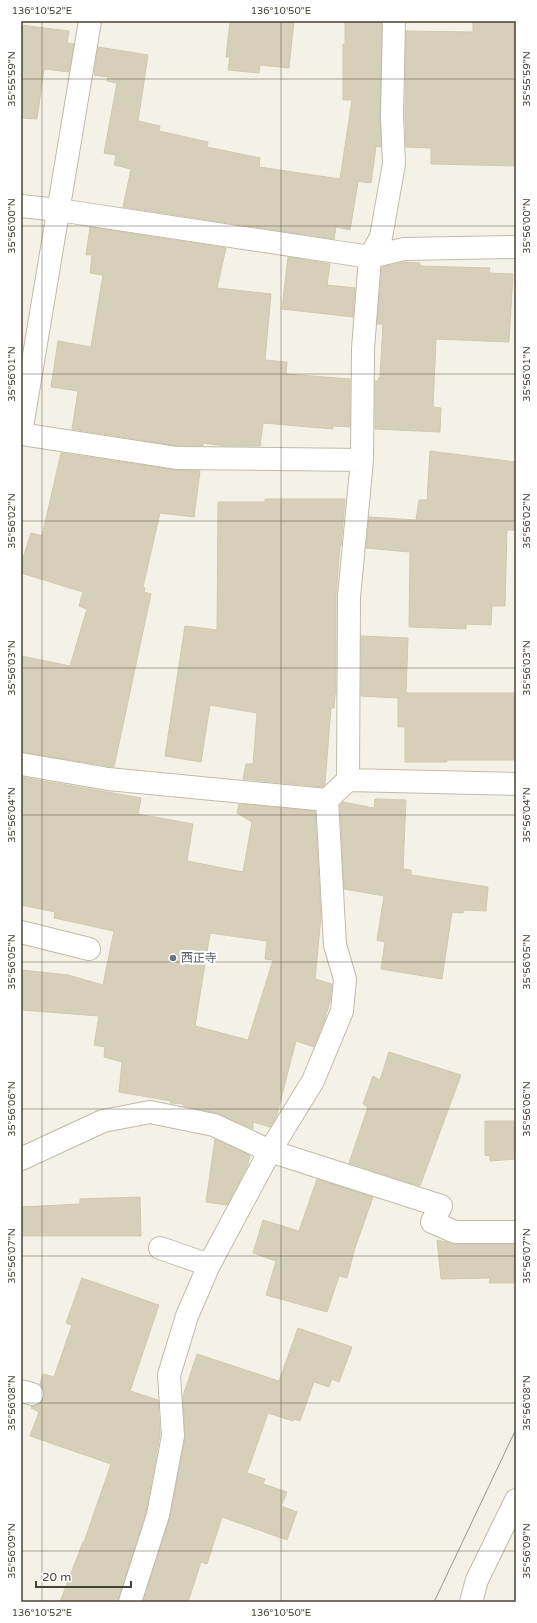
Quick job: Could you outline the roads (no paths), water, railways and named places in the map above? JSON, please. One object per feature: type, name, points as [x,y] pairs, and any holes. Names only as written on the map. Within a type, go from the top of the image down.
[{"type":"street","points":[[90,21],[21,433],[177,458],[362,460]]},
{"type":"street","points":[[348,780],[349,596],[362,460],[363,349],[370,257],[381,237],[394,164],[392,116],[394,21]]},
{"type":"street","points":[[21,206],[59,210],[370,257],[404,248],[516,247]]},
{"type":"street","points":[[21,764],[108,779],[327,800],[348,780],[516,784]]},
{"type":"street","points":[[130,1602],[158,1516],[173,1436],[169,1375],[187,1316],[209,1266],[270,1150],[313,1081],[342,1011],[345,979],[335,945],[327,800]]},
{"type":"street","points":[[21,932],[89,949]]},
{"type":"street","points":[[21,1159],[103,1121],[150,1112],[214,1125],[270,1150],[441,1206],[432,1222],[455,1232],[516,1232]]},
{"type":"street","points":[[160,1248],[209,1266]]},
{"type":"street","points":[[471,1602],[477,1580],[516,1500]]},
{"type":"tram line","points":[[434,1602],[516,1429]]},
{"type":"place","name":"西正寺","points":[[173,958]]}]
